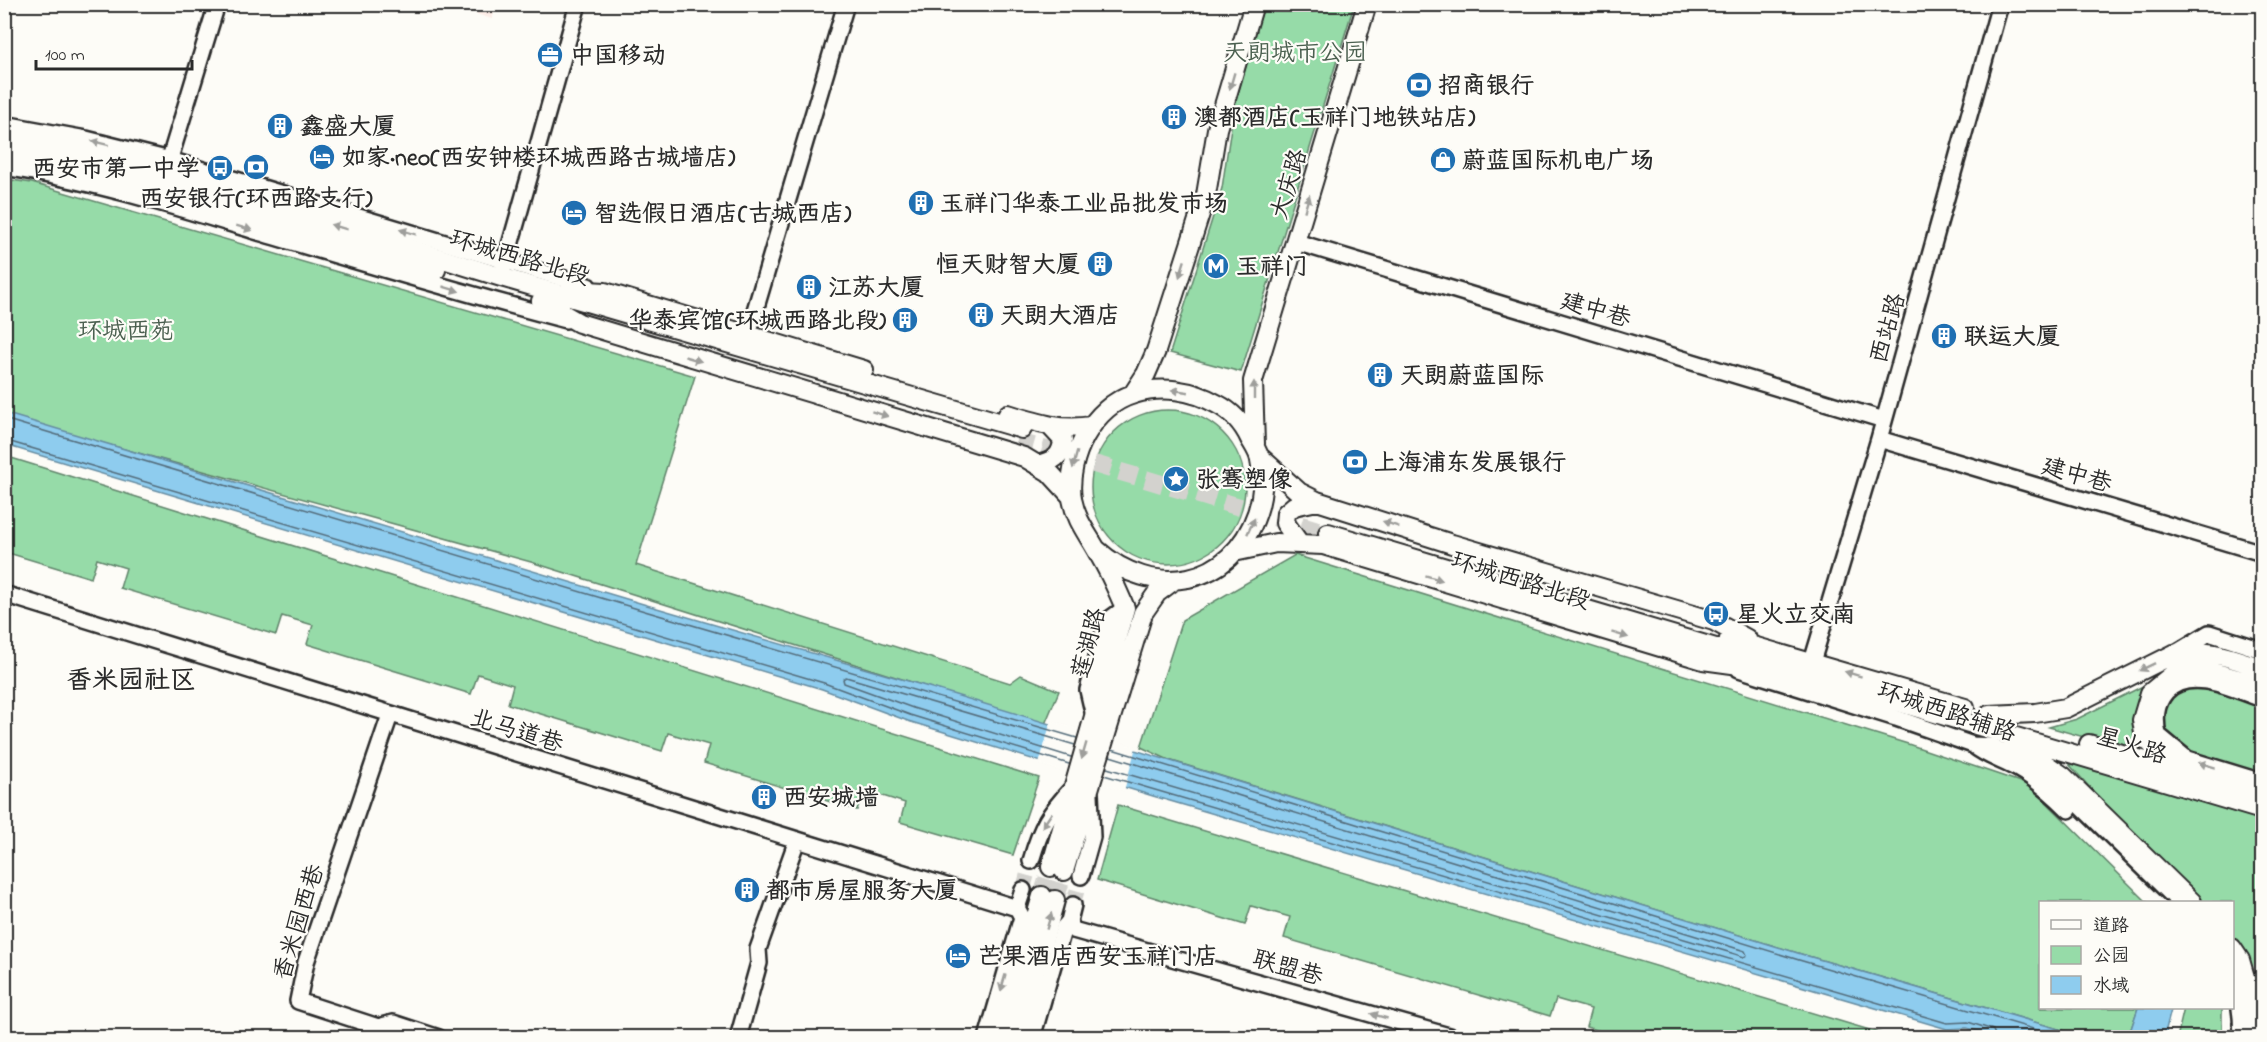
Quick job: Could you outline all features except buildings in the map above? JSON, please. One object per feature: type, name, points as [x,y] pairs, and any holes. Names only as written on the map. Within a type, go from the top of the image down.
[{"type":"main road","points":[[1133,394],[1175,389],[1197,394],[1217,404],[1243,424],[1258,453],[1263,482],[1261,501],[1251,529],[1234,552],[1206,572],[1190,578],[1156,580],[1132,574],[1109,562],[1085,534],[1076,516],[1072,497],[1072,472],[1079,448],[1091,426],[1102,414],[1133,394],[1146,374],[1155,351],[1206,195],[1217,129],[1254,4]]},
{"type":"main road","name":"大庆路","points":[[1258,453],[1254,381],[1367,4]]},
{"type":"main road","name":"环城西路北段","points":[[4,137],[168,166],[503,269],[537,294]]},
{"type":"main road","name":"环城西路北段","points":[[4,153],[77,165],[537,294],[1019,435]]},
{"type":"main road","points":[[537,294],[605,292],[1050,426],[1073,429],[1091,426]]},
{"type":"main road","points":[[537,294],[579,323],[1024,457],[1049,472],[1072,497]]},
{"type":"main road","points":[[1037,465],[1058,457],[1062,449],[1063,440],[1050,426]]},
{"type":"main road","name":"环城西路北段","points":[[1258,453],[1299,492],[1317,501],[1452,544],[1713,621],[1765,648]]},
{"type":"main road","points":[[1300,544],[1285,523],[1286,513],[1294,506],[1317,501]]},
{"type":"main road","name":"环城西路北段","points":[[1329,527],[1765,648],[1988,721],[1948,716],[1795,671],[1329,527]]},
{"type":"main road","name":"环城西路北段","points":[[1234,552],[1276,543],[1323,545],[1703,660],[1795,671]]},
{"type":"main road","name":"莲湖路","points":[[1082,788],[1132,619],[1097,550]]},
{"type":"main road","points":[[1132,619],[1173,580]]},
{"type":"main road","points":[[1988,721],[2066,708],[2174,654],[2190,650],[2211,652],[2262,668]]},
{"type":"main road","points":[[2178,770],[2145,738],[2142,720],[2150,693],[2178,670],[2205,670],[2262,686]]},
{"type":"main road","points":[[1988,721],[2063,776],[2190,901]]},
{"type":"main road","name":"星火路","points":[[1988,721],[2178,770],[2262,796]]},
{"type":"main road","name":"星火路","points":[[1988,721],[2262,810]]},
{"type":"main road","points":[[1065,871],[1082,788]]},
{"type":"main road","points":[[1000,1038],[1057,900]]},
{"type":"main road","points":[[1016,1038],[1057,900]]},
{"type":"main road","points":[[2234,951],[2240,960],[2258,1013],[2247,1036]]},
{"type":"street","points":[[4,124],[86,139],[168,166],[217,4]]},
{"type":"street","points":[[578,4],[503,269],[605,292]]},
{"type":"street","points":[[748,334],[846,4]]},
{"type":"street","name":"西站路","points":[[1812,662],[1879,439],[2000,4]]},
{"type":"street","points":[[4,167],[45,174],[161,203],[475,297],[579,323]]},
{"type":"street","name":"建中巷","points":[[1296,242],[1884,420]]},
{"type":"street","name":"建中巷","points":[[1879,439],[2262,553]]},
{"type":"street","name":"北马道巷","points":[[4,594],[1017,908]]},
{"type":"street","points":[[1102,719],[1124,704],[1147,628],[1132,619]]},
{"type":"street","points":[[2174,654],[2209,633],[2262,650]]},
{"type":"street","name":"环城西路辅路","points":[[1724,664],[1915,724],[1973,745],[1992,746],[2027,762],[2055,781],[2177,901]]},
{"type":"street","points":[[2262,699],[2204,681],[2188,680],[2173,685],[2162,697],[2155,716],[2158,735],[2187,759],[2262,782]]},
{"type":"street","name":"香米园西巷","points":[[390,715],[306,962],[298,1001],[377,1032],[393,1023],[439,1038]]},
{"type":"street","points":[[1915,724],[1948,716]]},
{"type":"street","points":[[1973,745],[1982,753],[2036,780],[2163,901]]},
{"type":"street","points":[[1031,861],[1040,830],[1058,804],[1082,788]]},
{"type":"street","points":[[738,1038],[759,963],[758,949],[797,840]]},
{"type":"street","points":[[987,1038],[1022,918],[1017,908],[1023,890]]},
{"type":"street","points":[[1032,1038],[1064,927],[1071,925],[1057,900]]},
{"type":"street","name":"联盟巷","points":[[1071,925],[1456,1038]]},
{"type":"street","points":[[2258,1013],[2262,979]]},
{"type":"street","points":[[2234,982],[2247,1036]]},
{"type":"shaded area","points":[[448,5],[497,5],[492,19]]},
{"type":"green space","name":"天朗城市公园","points":[[1264,5],[1354,5],[1241,372],[1170,353],[1222,188],[1234,107]]},
{"type":"green space","name":"环城西苑","points":[[4,179],[32,183],[695,376],[636,565],[1010,683],[1021,675],[1059,691],[1045,724],[531,562],[5,416]]},
{"type":"green space","points":[[1168,410],[1197,416],[1211,423],[1222,433],[1232,444],[1239,458],[1245,487],[1239,516],[1232,530],[1222,541],[1211,551],[1197,558],[1168,564],[1139,558],[1125,551],[1114,541],[1104,530],[1097,516],[1091,487],[1097,458],[1104,444],[1114,433],[1125,423],[1139,416]]},
{"type":"green space","points":[[5,456],[1039,778],[1013,855],[900,822],[905,803],[864,790],[857,810],[704,763],[709,745],[668,733],[662,751],[508,704],[513,685],[478,674],[471,694],[307,644],[313,625],[282,616],[276,635],[120,588],[126,568],[97,559],[91,578],[5,552]]},
{"type":"green space","points":[[1295,555],[1908,744],[2029,785],[2146,901],[2039,901],[2039,1009],[2138,1009],[2130,1032],[2127,1037],[2086,1037],[1801,954],[1169,760],[1141,747],[1182,620]]},
{"type":"green space","points":[[2171,672],[2137,714],[2135,735],[2150,756],[2049,727],[2077,719]]},
{"type":"green space","points":[[2204,685],[2262,704],[2262,774],[2192,752],[2175,742],[2169,735],[2162,717],[2163,704],[2181,688]]},
{"type":"green space","points":[[2059,753],[2262,819],[2262,950],[2254,979],[2247,958],[2234,940],[2234,901],[2199,901],[2109,809]]},
{"type":"green space","points":[[1118,805],[1893,1037],[1622,1037],[1586,1027],[1591,1009],[1556,999],[1550,1016],[1284,938],[1290,917],[1251,906],[1245,925],[1097,880]]},
{"type":"green space","points":[[2184,1009],[2222,1009],[2222,1037],[2177,1038]]},
{"type":"water","points":[[4,413],[939,690],[1801,954],[2086,1037],[1999,1037],[1967,1028],[1947,1029],[1153,796],[908,721],[822,689],[5,445]]},
{"type":"water","points":[[2138,1009],[2173,1009],[2166,1029],[2167,1037],[2127,1037]]},
{"type":"pier","points":[[1051,721],[1136,747],[1124,791],[1039,764]]},
{"type":"tunnel","points":[[1016,441],[1328,533]]},
{"type":"tunnel","points":[[1023,890],[1031,861]]},
{"type":"tunnel","points":[[1042,896],[1051,867]]},
{"type":"tunnel","points":[[1055,900],[1064,871]]},
{"type":"tunnel","points":[[1073,905],[1081,876]]},
{"type":"tunnel","points":[[2234,962],[2262,970]]},
{"type":"place","name":"中国移动","points":[[550,55]]},
{"type":"place","name":"招商银行","points":[[1419,85]]},
{"type":"place","name":"澳都酒店(玉祥门地铁站店)","points":[[1174,117]]},
{"type":"place","name":"鑫盛大厦","points":[[280,126]]},
{"type":"place","name":"如家·neo(西安钟楼环城西路古城墙店)","points":[[322,157]]},
{"type":"place","name":"蔚蓝国际机电广场","points":[[1443,160]]},
{"type":"place","name":"西安银行(环西路支行)","points":[[256,167]]},
{"type":"place","name":"西安市第一中学","points":[[220,168]]},
{"type":"place","name":"玉祥门华泰工业品批发市场","points":[[921,203]]},
{"type":"place","name":"智选假日酒店(古城西店)","points":[[574,213]]},
{"type":"place","name":"恒天财智大厦","points":[[1100,264]]},
{"type":"place","name":"玉祥门","points":[[1216,266]]},
{"type":"place","name":"江苏大厦","points":[[809,287]]},
{"type":"place","name":"天朗大酒店","points":[[981,315]]},
{"type":"place","name":"华泰宾馆(环城西路北段)","points":[[905,320]]},
{"type":"place","name":"联运大厦","points":[[1944,336]]},
{"type":"place","name":"天朗蔚蓝国际","points":[[1380,375]]},
{"type":"place","name":"上海浦东发展银行","points":[[1355,462]]},
{"type":"place","name":"张骞塑像","points":[[1176,479]]},
{"type":"place","name":"星火立交南","points":[[1716,614]]},
{"type":"place","name":"西安城墙","points":[[764,797]]},
{"type":"place","name":"都市房屋服务大厦","points":[[747,890]]},
{"type":"place","name":"芒果酒店西安玉祥门店","points":[[958,956]]},
{"type":"district","name":"香米园社区","points":[[131,679]]}]
